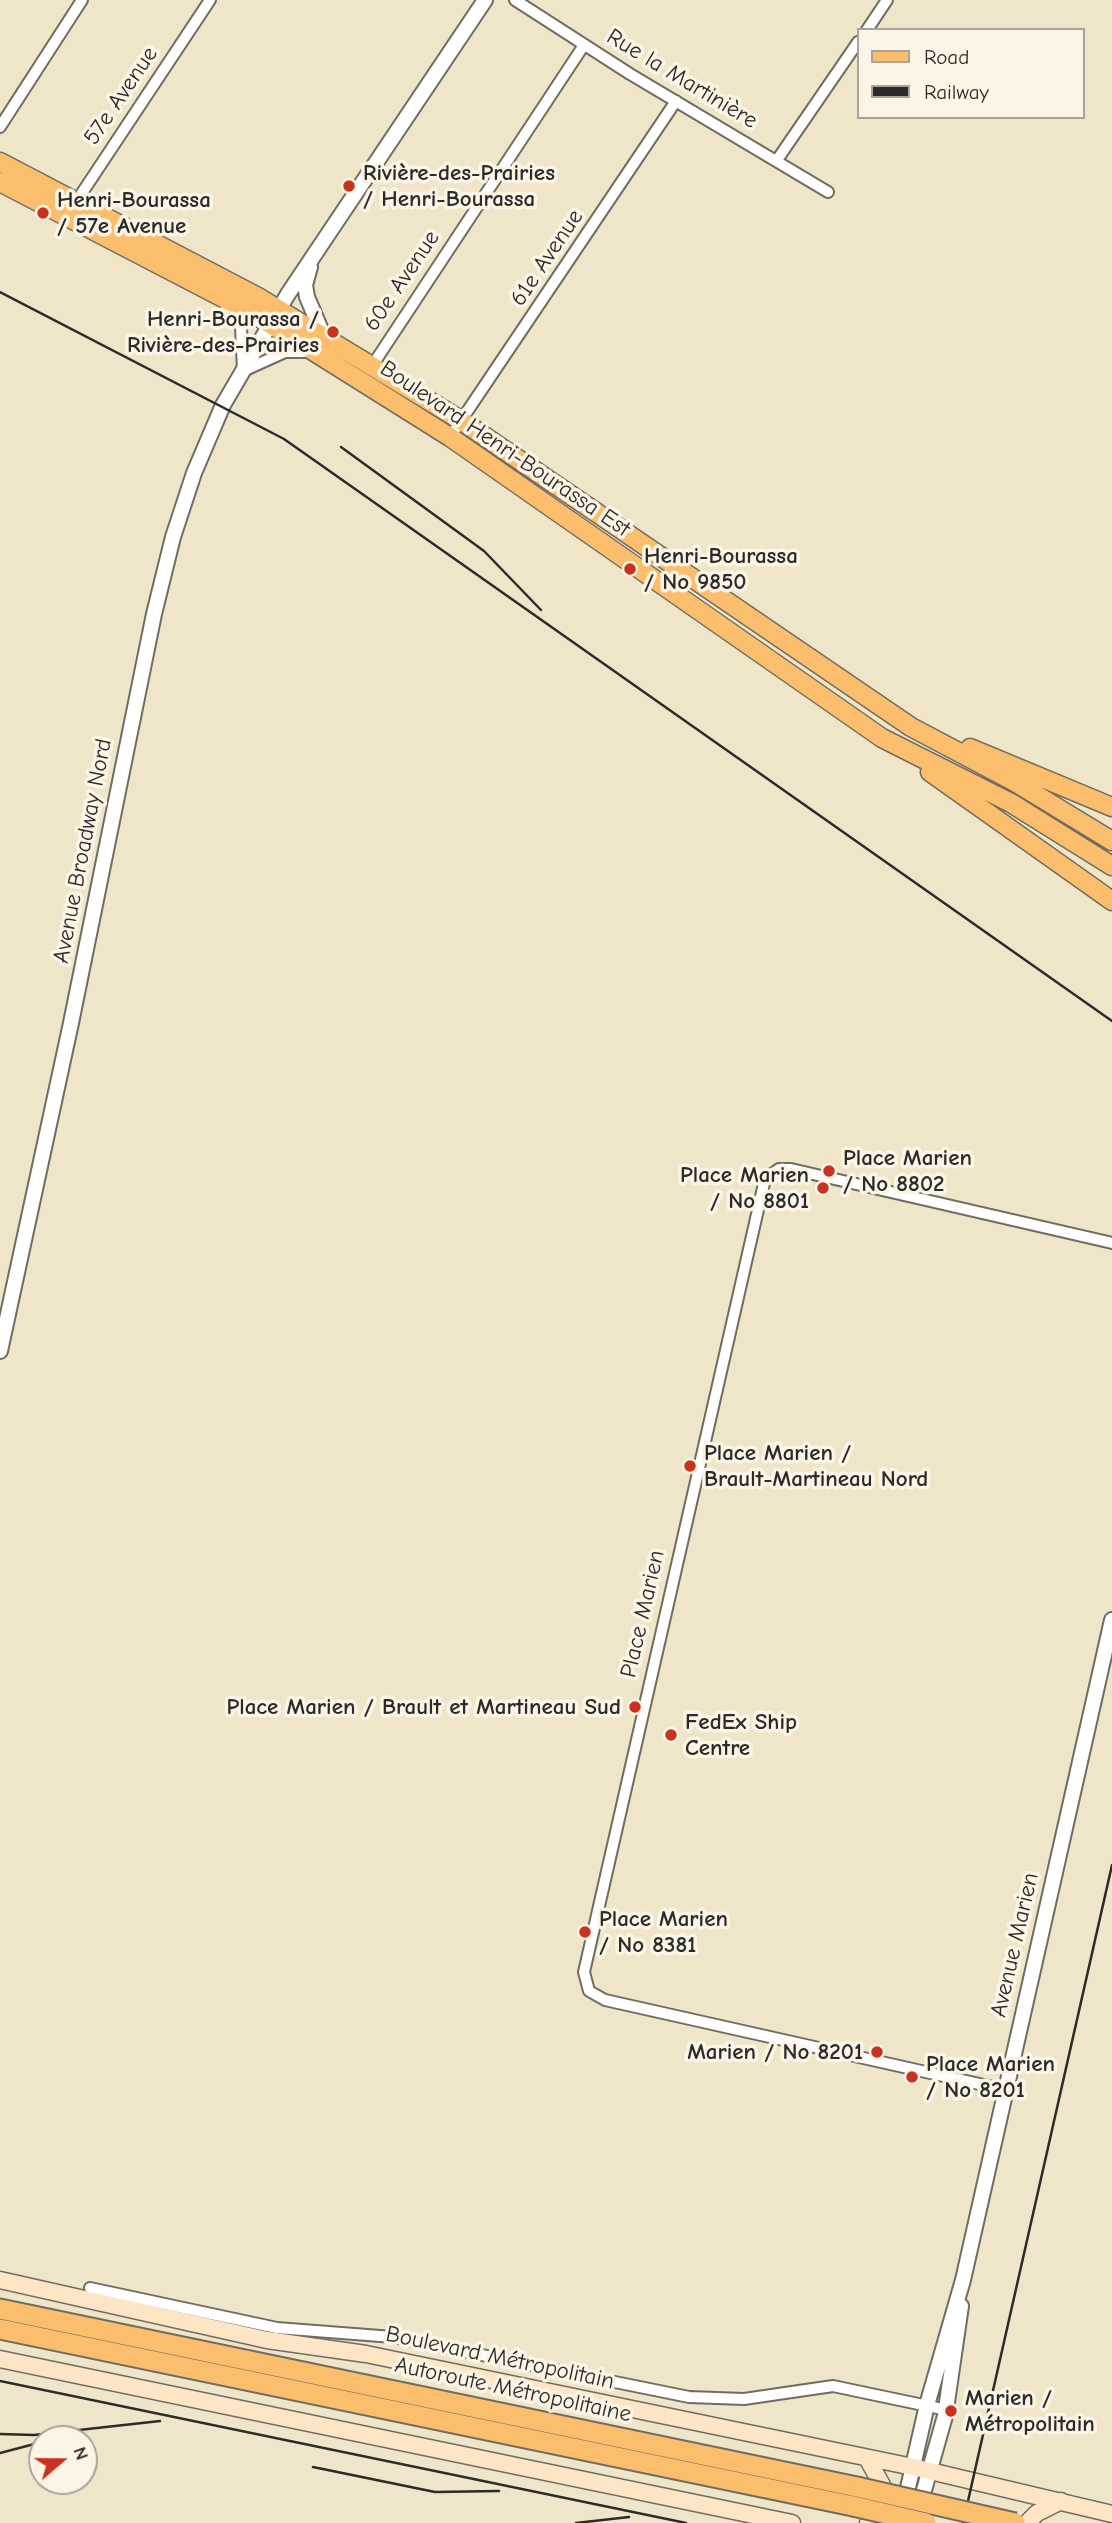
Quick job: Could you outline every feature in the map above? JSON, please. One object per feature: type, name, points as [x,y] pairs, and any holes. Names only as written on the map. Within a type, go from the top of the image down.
[{"type":"highway","name":"Autoroute Métropolitaine","points":[[0,2309],[855,2497],[926,2523]]},
{"type":"highway","name":"Autoroute Métropolitaine","points":[[0,2330],[855,2497],[1015,2523]]},
{"type":"main road","name":"Boulevard Henri-Bourassa Est","points":[[0,162],[72,209],[193,281],[274,317]]},
{"type":"main road","name":"Boulevard Henri-Bourassa Est","points":[[0,183],[72,209],[274,317],[322,347],[882,738],[1011,803],[1112,866]]},
{"type":"main road","name":"Boulevard Henri-Bourassa Est","points":[[322,347],[372,366],[462,421],[911,727],[1015,782],[1112,841]]},
{"type":"main road","points":[[911,727],[1002,760],[1112,807]]},
{"type":"main road","points":[[882,738],[1112,901]]},
{"type":"main road","name":"Boulevard Métropolitain","points":[[0,2280],[154,2317],[267,2340],[366,2354],[913,2466],[1112,2514]]},
{"type":"main road","points":[[0,2359],[792,2523]]},
{"type":"main road","points":[[867,2458],[882,2485],[884,2496],[879,2513],[868,2523]]},
{"type":"main road","points":[[1027,2523],[1037,2512],[1061,2501]]},
{"type":"street","points":[[0,127],[82,0]]},
{"type":"street","name":"57e Avenue","points":[[72,209],[210,0]]},
{"type":"street","name":"Avenue Broadway Nord","points":[[0,1351],[167,560],[206,442],[274,317],[485,0]]},
{"type":"street","name":"Rue la Martinière","points":[[515,0],[584,45],[828,192]]},
{"type":"street","points":[[868,28],[887,0]]},
{"type":"street","name":"60e Avenue","points":[[372,366],[584,45]]},
{"type":"street","points":[[777,160],[856,45]]},
{"type":"street","name":"61e Avenue","points":[[450,437],[676,101]]},
{"type":"street","points":[[193,281],[234,312],[241,327],[243,371],[285,352],[322,347],[307,297],[306,285],[312,259]]},
{"type":"street","name":"Place Marien","points":[[1006,2090],[606,2000],[590,1991],[584,1972],[765,1178],[779,1169],[791,1169],[1112,1243]]},
{"type":"street","name":"Avenue Marien","points":[[899,2523],[927,2405],[963,2280],[1112,1620]]},
{"type":"street","name":"Avenue Marien","points":[[915,2523],[947,2410],[963,2280]]},
{"type":"street","name":"Boulevard Métropolitain","points":[[90,2288],[293,2330],[393,2337],[702,2399],[747,2399],[833,2386],[947,2410]]},
{"type":"railway","points":[[0,292],[284,439],[1112,1021]]},
{"type":"railway","points":[[341,447],[484,551],[541,610]]},
{"type":"railway","points":[[963,2523],[1112,1865]]},
{"type":"railway","points":[[0,2381],[686,2523]]},
{"type":"railway","points":[[0,2434],[34,2435],[160,2421]]},
{"type":"railway","points":[[0,2453],[28,2446]]},
{"type":"railway","points":[[313,2467],[435,2492],[499,2491]]},
{"type":"railway","points":[[576,2523],[629,2517]]},
{"type":"place","name":"Rivière-des-Prairies / Henri-Bourassa","points":[[349,186]]},
{"type":"place","name":"Henri-Bourassa / 57e Avenue","points":[[43,213]]},
{"type":"place","name":"Henri-Bourassa / Rivière-des-Prairies","points":[[333,332]]},
{"type":"place","name":"Henri-Bourassa / No 9850","points":[[630,569]]},
{"type":"place","name":"Place Marien / No 8802","points":[[829,1171]]},
{"type":"place","name":"Place Marien / No 8801","points":[[823,1188]]},
{"type":"place","name":"Place Marien / Brault-Martineau Nord","points":[[690,1466]]},
{"type":"place","name":"Place Marien / Brault et Martineau Sud","points":[[635,1707]]},
{"type":"place","name":"FedEx Ship Centre","points":[[671,1735]]},
{"type":"place","name":"Place Marien / No 8381","points":[[585,1932]]},
{"type":"place","name":"Marien / No 8201","points":[[877,2052]]},
{"type":"place","name":"Place Marien / No 8201","points":[[912,2077]]},
{"type":"place","name":"Marien / Métropolitain","points":[[951,2411]]}]
